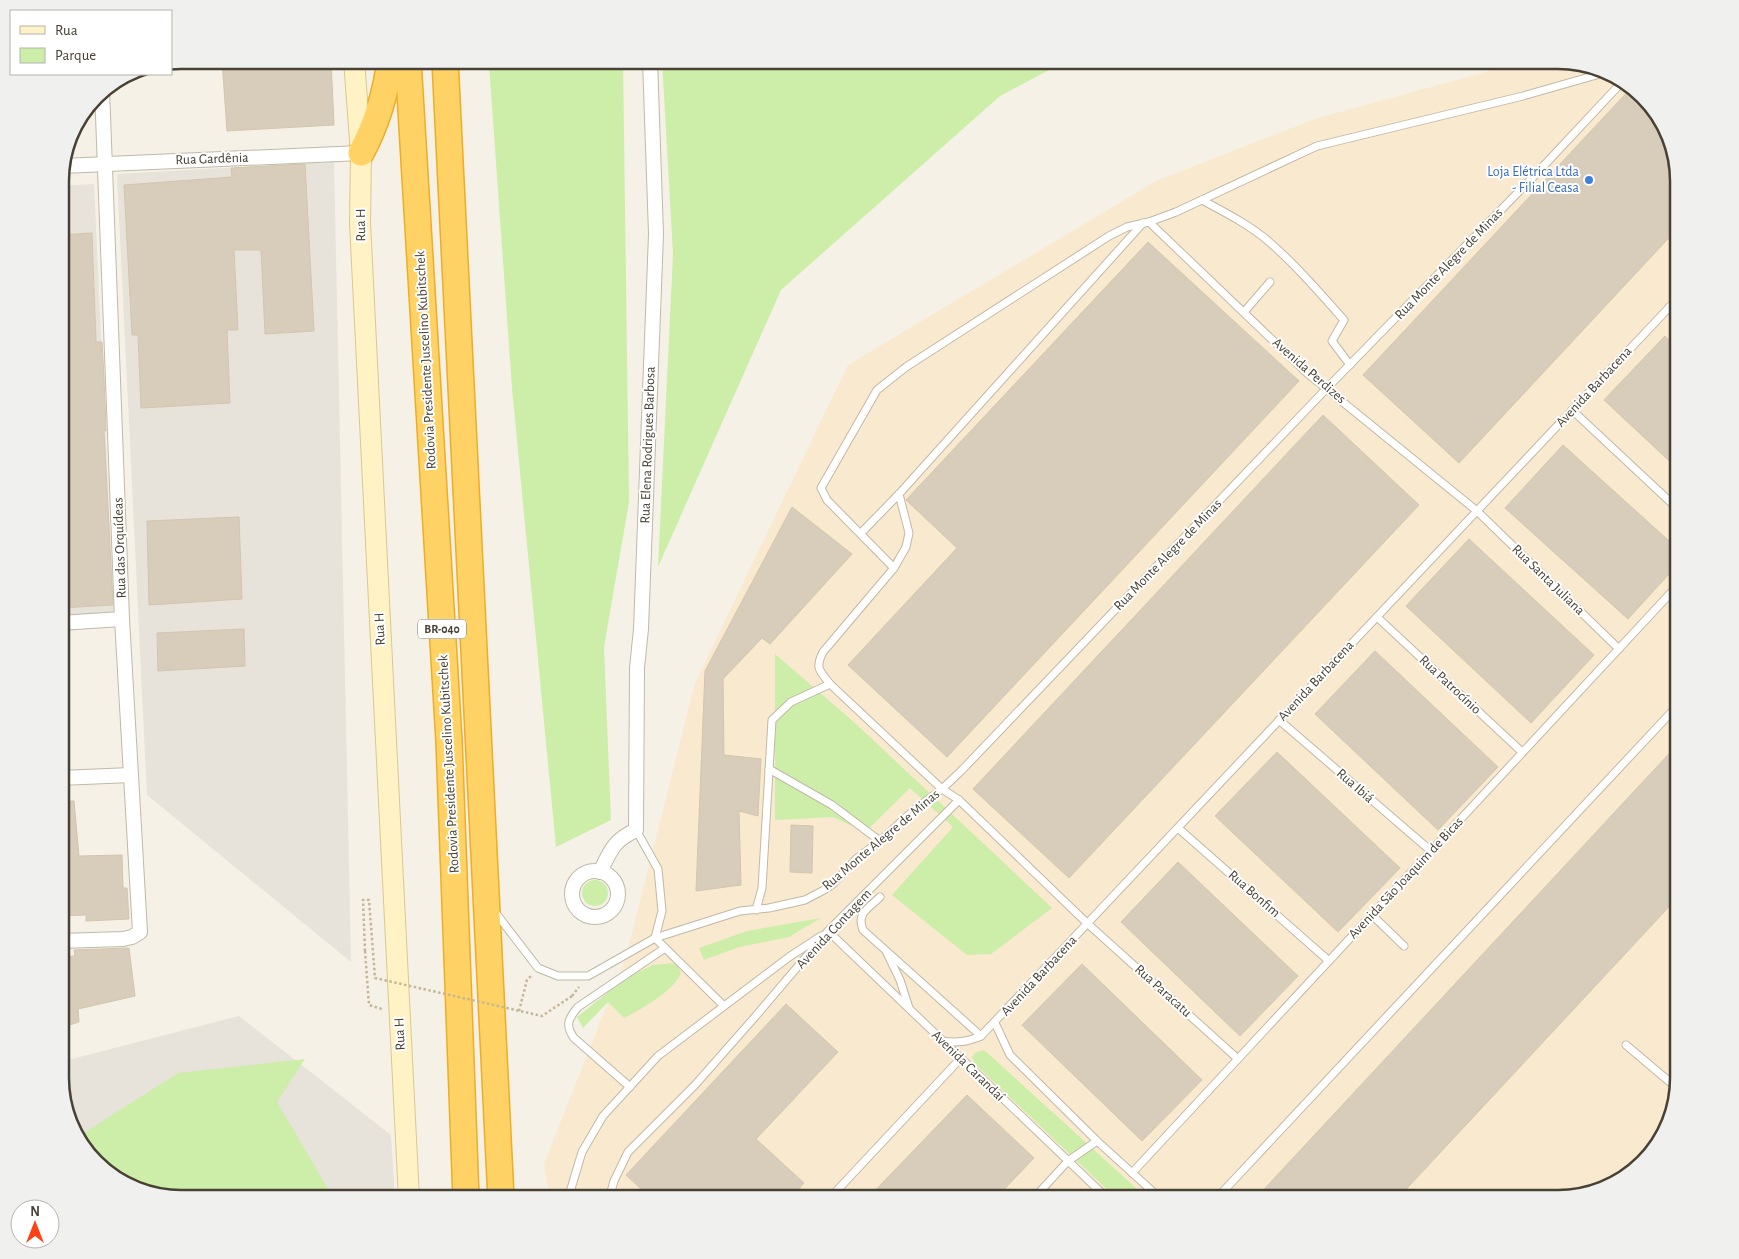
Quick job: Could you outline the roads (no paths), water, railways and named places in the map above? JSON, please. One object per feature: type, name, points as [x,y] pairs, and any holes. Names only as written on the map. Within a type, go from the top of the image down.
[{"type":"highway","points":[[361,153],[374,129],[388,69]]},
{"type":"highway","name":"Rodovia Presidente Juscelino Kubitschek","points":[[409,69],[448,731],[466,1190]]},
{"type":"highway","name":"BR-040","points":[[444,69],[501,1190]]},
{"type":"main road","name":"Rua H","points":[[355,69],[361,153],[360,223],[409,1190]]},
{"type":"street","name":"Rua Elena Rodrigues Barbosa","points":[[636,830],[637,668],[641,629],[656,234],[650,69]]},
{"type":"street","name":"Rua das Orquídeas","points":[[69,941],[123,939],[132,937],[140,932],[122,619],[103,101]]},
{"type":"street","name":"Rua Gardênia","points":[[70,166],[361,153]]},
{"type":"street","points":[[69,622],[122,619]]},
{"type":"street","points":[[69,778],[131,775]]},
{"type":"street","points":[[600,872],[613,846],[625,835],[636,830]]},
{"type":"lane","points":[[894,568],[827,500],[821,488],[877,390],[906,367],[1110,236],[1127,227],[1176,212],[1317,146],[1523,96],[1595,75]]},
{"type":"lane","name":"Rua Monte Alegre de Minas","points":[[655,938],[740,911],[756,910],[805,900],[833,884],[856,859],[942,789],[1327,388],[1536,174],[1618,87]]},
{"type":"lane","points":[[1202,200],[1250,227],[1268,240],[1344,320],[1332,341],[1350,365]]},
{"type":"lane","points":[[861,534],[1146,222]]},
{"type":"lane","name":"Avenida Perdizes","points":[[1146,222],[1308,373],[1477,511]]},
{"type":"lane","points":[[1244,312],[1270,282]]},
{"type":"lane","name":"Avenida Barbacena","points":[[942,1041],[966,1042],[982,1036],[995,1023],[1669,307]]},
{"type":"lane","points":[[1572,410],[1670,502]]},
{"type":"lane","points":[[899,494],[909,533],[906,547],[894,568],[823,652],[818,663],[820,672],[830,684],[942,789],[959,800]]},
{"type":"lane","name":"Rua Santa Juliana","points":[[1477,511],[1619,649]]},
{"type":"lane","name":"Avenida São Joaquim de Bicas","points":[[1132,1173],[1670,594]]},
{"type":"lane","name":"Rua Patrocínio","points":[[1377,617],[1522,752]]},
{"type":"lane","points":[[756,910],[762,888],[772,720],[791,702],[830,684]]},
{"type":"lane","points":[[1224,1190],[1670,714]]},
{"type":"lane","name":"Rua Ibiá","points":[[1280,720],[1431,851]]},
{"type":"lane","points":[[769,769],[832,805],[880,841]]},
{"type":"lane","name":"Avenida Contagem","points":[[612,1190],[628,1152],[695,1085],[828,932],[959,800]]},
{"type":"lane","name":"Rua Paracatu","points":[[959,800],[1088,924],[1238,1058]]},
{"type":"lane","name":"Rua Bonfim","points":[[1178,828],[1329,960]]},
{"type":"lane","name":"Rua Elena Rodrigues Barbosa","points":[[636,830],[658,869],[662,911],[655,938]]},
{"type":"lane","points":[[880,897],[861,916],[860,922],[863,930],[982,1036]]},
{"type":"lane","points":[[486,900],[538,968],[558,976],[588,976],[655,938],[724,1006]]},
{"type":"lane","points":[[1372,915],[1404,946]]},
{"type":"lane","points":[[571,1190],[582,1152],[603,1116],[658,1056],[789,957],[828,932]]},
{"type":"lane","name":"Avenida Carandaí","points":[[828,932],[1099,1190]]},
{"type":"lane","points":[[630,1087],[574,1038],[569,1031],[568,1022],[578,1007],[665,948]]},
{"type":"lane","points":[[886,950],[900,980],[910,1011]]},
{"type":"lane","points":[[995,1023],[1010,1055],[1097,1141],[1151,1190]]},
{"type":"lane","points":[[1626,1045],[1670,1082]]},
{"type":"lane","points":[[837,1190],[960,1059]]},
{"type":"lane","points":[[1041,1190],[1068,1161],[1097,1141]]},
{"type":"place","name":"Loja Elétrica Ltda - Filial Ceasa","points":[[1589,180]]}]
